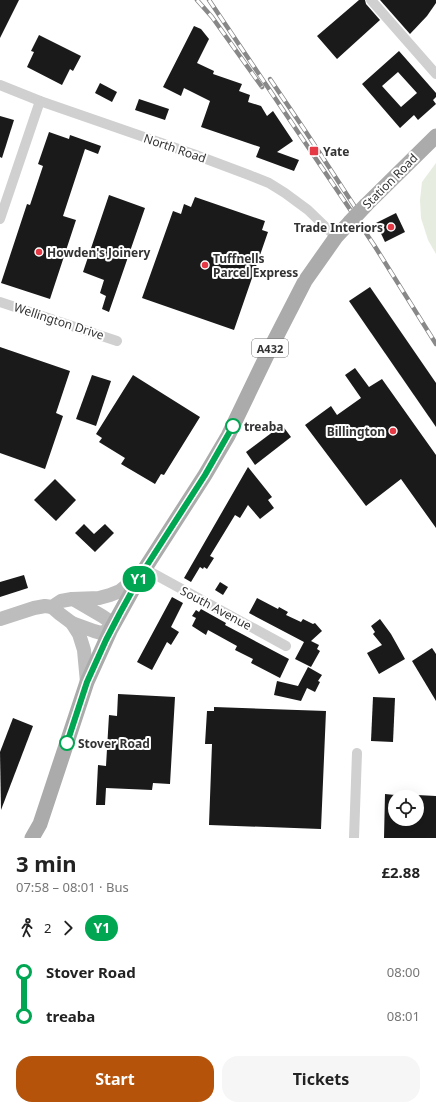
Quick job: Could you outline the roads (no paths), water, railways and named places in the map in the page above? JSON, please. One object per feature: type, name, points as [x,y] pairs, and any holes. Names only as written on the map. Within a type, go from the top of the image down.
[{"type":"main road","name":"Station Road","points":[[344,228],[436,136]]},
{"type":"main road","name":"A432","points":[[32,838],[39,831],[87,682],[111,629],[143,571],[205,475],[225,441],[305,281],[344,228]]},
{"type":"main road","points":[[52,607],[61,601],[99,598],[110,595],[120,591],[143,571]]},
{"type":"main road","points":[[0,619],[45,606],[52,607],[72,623],[94,631],[102,633],[111,629],[108,620],[72,599]]},
{"type":"main road","points":[[72,623],[79,634],[84,650],[87,682]]},
{"type":"street","points":[[371,0],[436,74]]},
{"type":"street","name":"North Road","points":[[0,86],[269,183],[308,210],[344,228]]},
{"type":"street","points":[[0,219],[40,101]]},
{"type":"street","name":"Wellington Drive","points":[[0,302],[117,341]]},
{"type":"street","name":"South Avenue","points":[[143,571],[286,646]]},
{"type":"street","points":[[354,838],[357,753]]},
{"type":"railway","points":[[197,0],[212,17],[262,87]]},
{"type":"railway","points":[[209,0],[374,245],[436,344]]},
{"type":"railway","points":[[270,79],[355,207]]},
{"type":"place","name":"Yate","points":[[314,151]]},
{"type":"place","name":"Trade Interiors","points":[[391,227]]},
{"type":"place","name":"Howden's Joinery","points":[[39,252]]},
{"type":"place","name":"Tuffnells Parcel Express","points":[[205,265]]},
{"type":"place","name":"treaba","points":[[233,426]]},
{"type":"place","name":"Billington","points":[[393,431]]},
{"type":"place","name":"Stover Road","points":[[67,743]]}]
